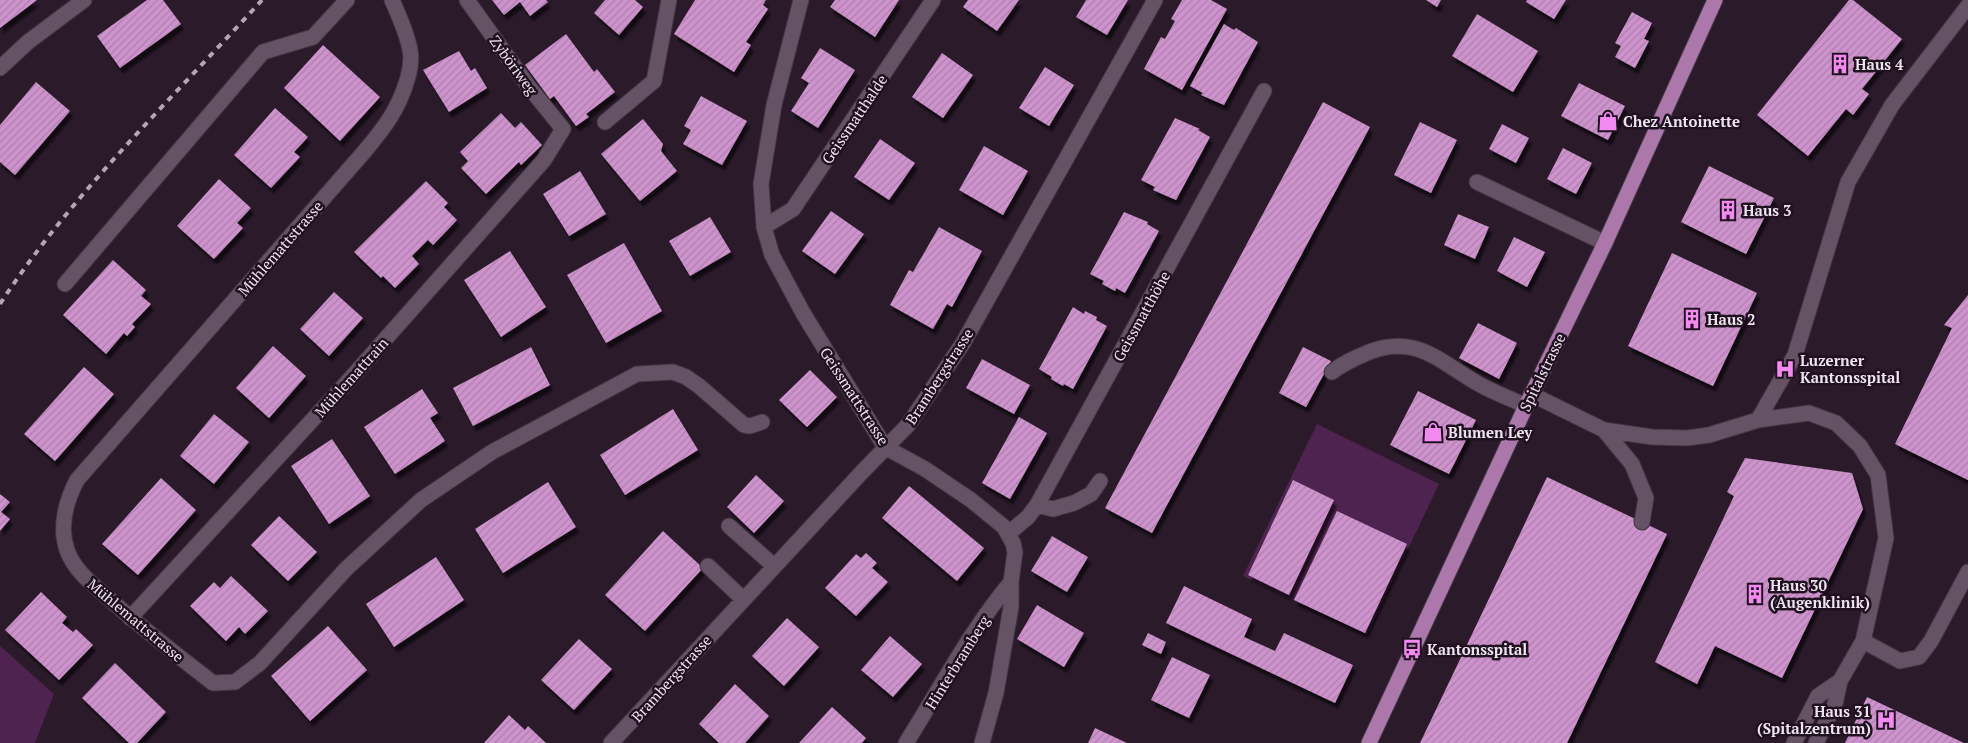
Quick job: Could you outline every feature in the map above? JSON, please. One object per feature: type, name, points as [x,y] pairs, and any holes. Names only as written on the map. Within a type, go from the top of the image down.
[{"type":"main road","name":"Spitalstrasse","points":[[1368,743],[1605,243],[1715,0]]},
{"type":"street","points":[[0,68],[28,42],[84,0]]},
{"type":"street","points":[[65,284],[263,52],[313,37],[347,0]]},
{"type":"street","name":"Mühlemattstrasse","points":[[392,0],[411,52],[410,68],[403,96],[394,114],[364,152],[85,469],[73,488],[64,522],[67,550],[84,576],[130,618],[213,683],[235,682],[260,663],[346,569],[421,500],[492,452],[637,374],[673,372],[699,386],[744,425],[750,426],[762,422]]},
{"type":"street","name":"Zyböriweg","points":[[467,0],[529,87],[563,129]]},
{"type":"street","points":[[605,122],[654,81],[669,0]]},
{"type":"street","name":"Geissmattstrasse","points":[[801,0],[774,105],[761,184],[764,227],[772,255],[803,313],[885,447],[925,469],[971,500],[996,520],[1009,534]]},
{"type":"street","name":"Geissmatthalde","points":[[764,227],[793,209],[933,0]]},
{"type":"street","name":"Brambergstrasse","points":[[611,743],[838,497],[908,425],[963,343],[1155,0]]},
{"type":"street","points":[[1758,420],[1795,356],[1816,281],[1848,182],[1892,105],[1968,6]]},
{"type":"street","name":"Geissmatthöhe","points":[[1009,534],[1028,517],[1037,505],[1264,91]]},
{"type":"street","name":"Mühlemattrain","points":[[130,618],[350,380],[544,160],[563,129]]},
{"type":"street","points":[[1477,182],[1605,243]]},
{"type":"street","points":[[1332,372],[1344,362],[1380,348],[1415,347],[1440,358],[1478,383],[1531,401],[1604,430],[1652,437],[1687,438],[1709,436],[1758,420],[1809,413],[1836,423],[1860,446],[1878,475],[1886,538],[1864,641],[1840,681],[1836,704],[1816,743]]},
{"type":"street","points":[[1604,430],[1632,464],[1646,498],[1642,522]]},
{"type":"street","points":[[1037,505],[1053,509],[1074,504],[1091,494],[1100,481]]},
{"type":"street","points":[[729,526],[774,566]]},
{"type":"street","points":[[982,743],[996,693],[1011,608],[1011,582],[1015,552],[1009,534]]},
{"type":"street","points":[[708,566],[744,599]]},
{"type":"street","points":[[1864,641],[1900,661],[1918,657],[1935,634],[1968,572]]},
{"type":"street","name":"Hinterbramberg","points":[[906,743],[977,628],[1011,582]]},
{"type":"street","points":[[1794,743],[1818,696],[1840,681]]},
{"type":"shaded area","points":[[1317,424],[1439,484],[1367,635],[1243,576]]},
{"type":"shaded area","points":[[0,646],[54,694],[35,743],[0,743]]},
{"type":"building","points":[[0,0],[37,0],[0,28]]},
{"type":"building","points":[[147,0],[163,0],[181,24],[120,68],[97,36]]},
{"type":"building","points":[[492,0],[546,0],[548,2],[530,16],[520,2],[504,15]]},
{"type":"building","points":[[605,0],[635,0],[643,7],[619,35],[594,13]]},
{"type":"building","points":[[695,0],[766,0],[763,5],[768,9],[746,42],[751,45],[734,72],[674,34]]},
{"type":"building","points":[[835,0],[899,0],[875,37],[830,7]]},
{"type":"building","points":[[968,0],[1019,0],[997,31],[963,7]]},
{"type":"building","points":[[1086,0],[1128,0],[1107,35],[1076,17]]},
{"type":"building","points":[[1182,0],[1211,0],[1227,9],[1182,90],[1144,69],[1161,37],[1165,39],[1175,21],[1171,19]]},
{"type":"building","points":[[1426,0],[1441,0],[1437,7]]},
{"type":"building","points":[[1527,0],[1566,0],[1554,19],[1526,2]]},
{"type":"building","name":"Haus 4","points":[[1849,0],[1853,0],[1902,39],[1862,89],[1869,94],[1853,115],[1846,109],[1808,156],[1757,115]]},
{"type":"building","points":[[1632,12],[1652,23],[1644,39],[1649,41],[1635,68],[1615,57],[1621,46],[1615,43]]},
{"type":"building","points":[[1477,14],[1538,51],[1513,92],[1452,56]]},
{"type":"building","points":[[1224,24],[1234,30],[1236,28],[1258,42],[1224,105],[1201,95],[1203,93],[1190,86]]},
{"type":"building","points":[[566,34],[594,72],[597,69],[615,92],[586,114],[589,117],[576,126],[554,96],[550,99],[525,65]]},
{"type":"building","points":[[323,45],[380,97],[340,141],[284,88]]},
{"type":"building","points":[[820,48],[855,70],[818,128],[791,111],[809,83],[801,78]]},
{"type":"building","points":[[459,51],[471,71],[475,68],[487,88],[449,112],[423,70]]},
{"type":"building","points":[[942,53],[973,75],[943,118],[912,97]]},
{"type":"building","points":[[1045,67],[1074,85],[1049,126],[1019,108]]},
{"type":"building","points":[[36,82],[70,111],[15,175],[0,162],[0,125]]},
{"type":"building","points":[[1579,83],[1625,106],[1608,140],[1561,116]]},
{"type":"building","points":[[701,96],[747,121],[722,165],[683,144],[691,130],[684,126]]},
{"type":"building","points":[[1323,102],[1370,127],[1152,533],[1105,508]]},
{"type":"building","points":[[275,108],[308,137],[294,152],[300,157],[271,188],[234,155]]},
{"type":"building","points":[[501,113],[515,128],[521,122],[542,145],[521,165],[519,162],[486,194],[461,168],[468,161],[460,152]]},
{"type":"building","points":[[1175,118],[1200,129],[1198,130],[1210,137],[1176,200],[1153,190],[1155,187],[1141,180]]},
{"type":"building","points":[[643,119],[663,144],[661,151],[677,171],[640,201],[601,154]]},
{"type":"building","points":[[1420,122],[1457,140],[1431,193],[1394,175]]},
{"type":"building","points":[[1502,124],[1529,138],[1516,163],[1489,149]]},
{"type":"building","points":[[880,139],[915,163],[889,200],[854,177]]},
{"type":"building","points":[[984,146],[1028,171],[1003,215],[959,190]]},
{"type":"building","points":[[1563,148],[1592,163],[1576,194],[1547,179]]},
{"type":"building","name":"Haus 3","points":[[1709,166],[1774,198],[1746,254],[1681,222]]},
{"type":"building","points":[[580,171],[606,214],[569,236],[543,194]]},
{"type":"building","points":[[219,179],[251,208],[237,223],[243,228],[214,259],[177,226]]},
{"type":"building","points":[[426,181],[448,203],[444,207],[457,220],[433,245],[428,240],[412,256],[419,264],[395,288],[383,276],[381,278],[354,252]]},
{"type":"building","points":[[831,211],[864,234],[835,274],[802,251]]},
{"type":"building","points":[[1124,212],[1148,222],[1147,224],[1159,231],[1125,293],[1116,288],[1115,291],[1102,284],[1104,281],[1090,274]]},
{"type":"building","points":[[1458,214],[1489,227],[1475,259],[1444,245]]},
{"type":"building","points":[[710,217],[731,252],[690,276],[669,241]]},
{"type":"building","points":[[939,227],[982,251],[952,307],[947,304],[933,329],[890,305],[909,270],[913,272]]},
{"type":"building","points":[[1514,237],[1545,252],[1527,287],[1497,271]]},
{"type":"building","points":[[624,243],[662,311],[606,343],[567,275]]},
{"type":"building","points":[[510,251],[546,307],[501,337],[464,280]]},
{"type":"building","name":"Haus 2","points":[[1672,253],[1757,293],[1713,386],[1628,346]]},
{"type":"building","points":[[113,260],[146,290],[141,296],[151,304],[132,324],[135,327],[127,336],[124,333],[106,354],[63,315]]},
{"type":"building","points":[[334,292],[363,318],[329,356],[300,329]]},
{"type":"building","points":[[1968,295],[1968,480],[1895,444],[1952,328],[1944,325]]},
{"type":"building","points":[[1073,307],[1084,314],[1085,311],[1097,317],[1096,320],[1107,326],[1073,389],[1051,379],[1052,377],[1039,369]]},
{"type":"building","points":[[1478,323],[1517,343],[1499,379],[1459,358]]},
{"type":"building","points":[[273,346],[306,376],[269,418],[236,388]]},
{"type":"building","points":[[531,347],[550,385],[473,426],[453,388]]},
{"type":"building","points":[[1303,347],[1331,361],[1306,407],[1279,393]]},
{"type":"building","points":[[982,359],[1030,385],[1014,414],[966,388]]},
{"type":"building","points":[[84,367],[114,394],[55,461],[24,434]]},
{"type":"building","points":[[810,370],[837,397],[807,427],[779,400]]},
{"type":"building","points":[[422,389],[438,413],[430,418],[445,441],[395,474],[364,427]]},
{"type":"building","name":"Blumen Ley","points":[[1418,391],[1476,420],[1449,474],[1390,445]]},
{"type":"building","points":[[673,409],[698,450],[625,495],[600,455]]},
{"type":"building","points":[[214,414],[249,442],[214,484],[180,456]]},
{"type":"building","points":[[1019,417],[1047,433],[1010,499],[982,483]]},
{"type":"building","points":[[332,439],[370,496],[329,524],[291,466]]},
{"type":"building","name":"Haus 30 (Augenklinik)","points":[[1745,458],[1852,473],[1863,509],[1782,678],[1715,646],[1697,684],[1655,662],[1734,496],[1727,492]]},
{"type":"building","points":[[756,475],[784,501],[754,533],[727,507]]},
{"type":"building","points":[[1547,477],[1667,534],[1567,743],[1420,743]]},
{"type":"building","points":[[161,478],[196,510],[138,575],[102,544]]},
{"type":"building","points":[[1293,480],[1334,500],[1289,595],[1248,575]]},
{"type":"building","points":[[548,482],[576,527],[503,573],[475,529]]},
{"type":"building","points":[[909,486],[984,548],[957,581],[882,518]]},
{"type":"building","points":[[0,494],[10,502],[1,512],[10,519],[0,531]]},
{"type":"building","points":[[1337,511],[1407,544],[1365,633],[1294,600]]},
{"type":"building","points":[[279,516],[317,552],[288,581],[251,545]]},
{"type":"building","points":[[663,531],[703,568],[645,631],[605,595]]},
{"type":"building","points":[[1052,536],[1088,557],[1067,592],[1031,571]]},
{"type":"building","points":[[866,553],[877,563],[872,568],[888,582],[856,616],[825,588],[856,554],[861,558]]},
{"type":"building","points":[[436,557],[464,600],[394,647],[366,604]]},
{"type":"building","points":[[231,576],[268,611],[245,634],[239,627],[226,641],[190,606],[214,582],[220,588]]},
{"type":"building","points":[[1184,586],[1252,619],[1244,637],[1275,651],[1284,633],[1353,665],[1335,703],[1166,623]]},
{"type":"building","points":[[41,592],[67,617],[62,623],[73,632],[76,629],[93,645],[59,680],[5,630]]},
{"type":"building","points":[[1037,605],[1084,633],[1064,667],[1017,639]]},
{"type":"building","points":[[787,618],[819,647],[784,686],[752,656]]},
{"type":"building","points":[[328,626],[367,670],[310,721],[271,676]]},
{"type":"building","points":[[1148,633],[1166,642],[1161,654],[1142,645]]},
{"type":"building","points":[[890,636],[922,664],[893,697],[861,670]]},
{"type":"building","points":[[579,639],[612,669],[574,710],[541,680]]},
{"type":"building","points":[[1172,657],[1210,675],[1189,718],[1151,700]]},
{"type":"building","points":[[115,663],[166,712],[137,743],[129,743],[82,698]]},
{"type":"building","points":[[735,684],[769,716],[745,743],[719,743],[699,724]]},
{"type":"building","name":"Haus 31 (Spitalzentrum)","points":[[1867,697],[1964,743],[1845,743]]},
{"type":"building","points":[[832,707],[866,738],[862,743],[799,743]]},
{"type":"building","points":[[509,715],[525,730],[528,726],[546,743],[484,743]]},
{"type":"building","points":[[1095,728],[1127,743],[1088,743]]},
{"type":"railway","points":[[0,304],[59,223],[91,185],[262,0]]},
{"type":"place","name":"Haus 4","points":[[1840,64]]},
{"type":"place","name":"Chez Antoinette","points":[[1608,121]]},
{"type":"place","name":"Haus 3","points":[[1728,210]]},
{"type":"place","name":"Haus 2","points":[[1692,319]]},
{"type":"place","name":"Luzerner Kantonsspital","points":[[1785,369]]},
{"type":"place","name":"Blumen Ley","points":[[1433,432]]},
{"type":"place","name":"Haus 30 (Augenklinik)","points":[[1755,594]]},
{"type":"place","name":"Kantonsspital","points":[[1412,649]]},
{"type":"place","name":"Haus 31 (Spitalzentrum)","points":[[1886,720]]}]
